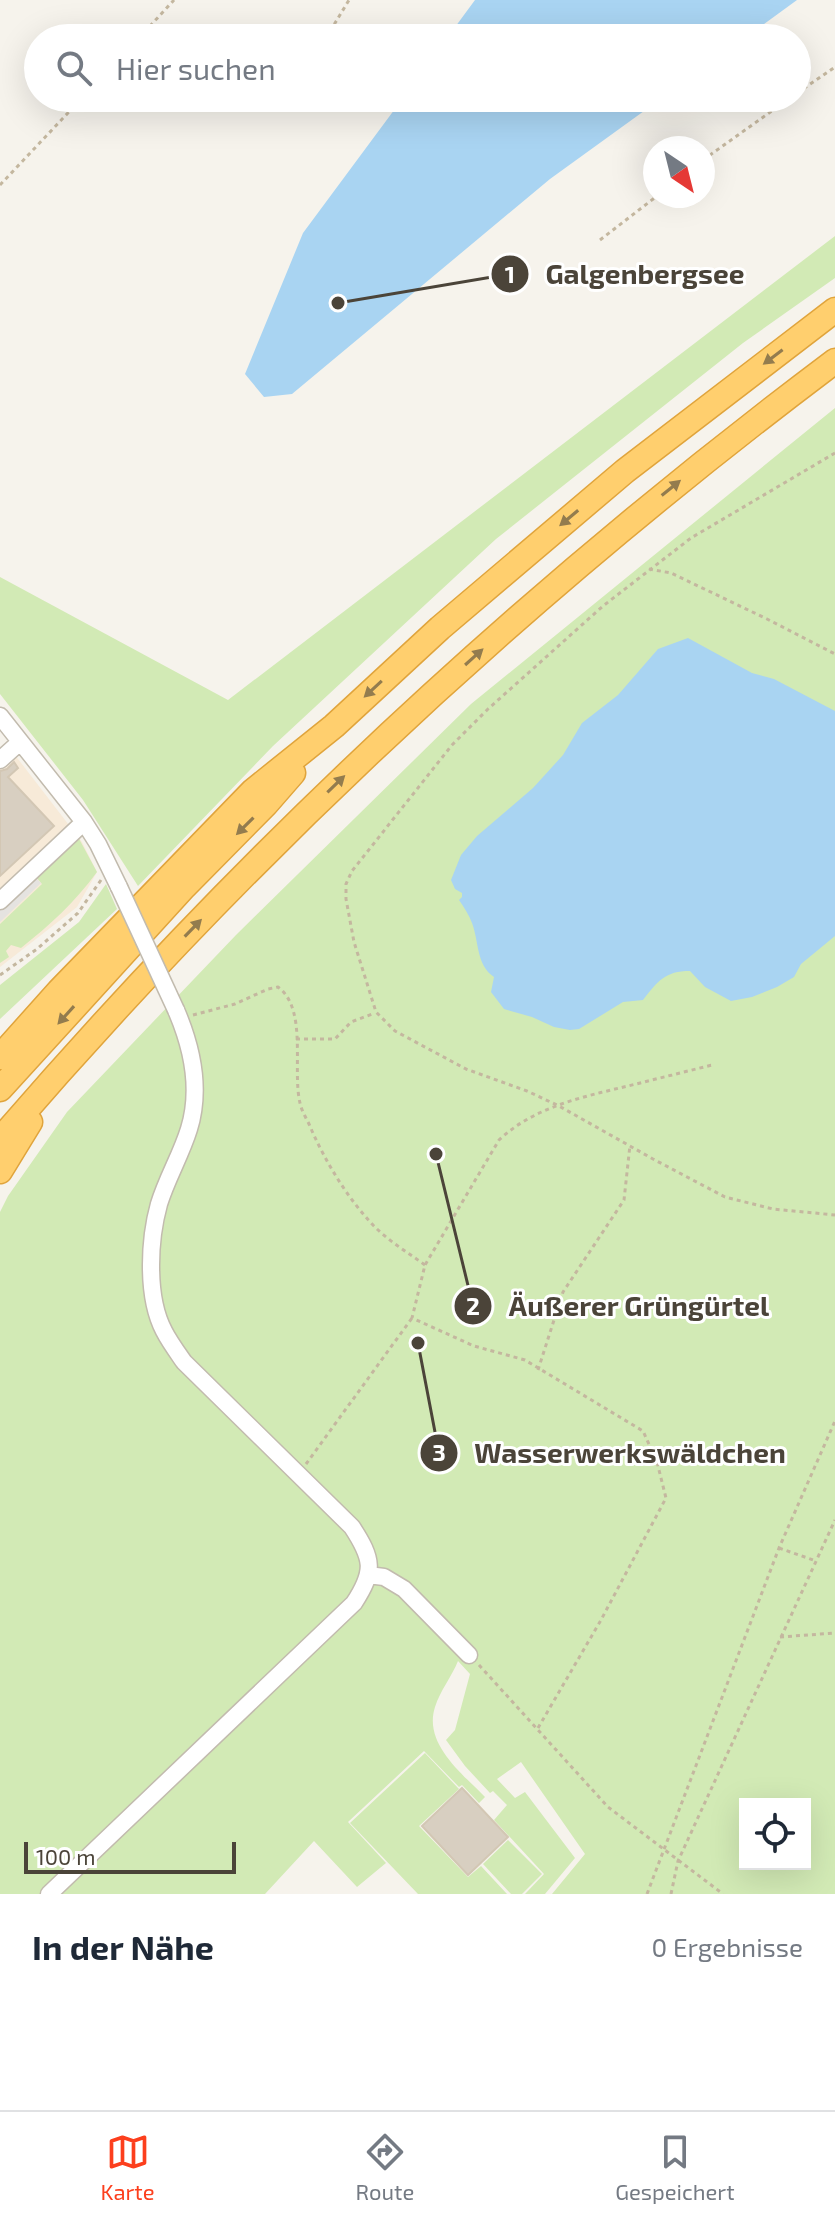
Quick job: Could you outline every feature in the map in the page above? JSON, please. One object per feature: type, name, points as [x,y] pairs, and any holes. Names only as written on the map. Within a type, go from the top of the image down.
[{"type":"highway","points":[[0,1057],[59,991],[253,791],[334,726],[440,628],[625,471],[835,310]]},
{"type":"highway","points":[[0,1140],[70,1059],[241,878],[395,728],[609,539],[835,361]]},
{"type":"highway","points":[[0,1089],[184,887],[266,804],[334,726]]},
{"type":"highway","points":[[0,1041],[59,991]]},
{"type":"highway","points":[[0,1171],[70,1059]]},
{"type":"street","points":[[0,716],[98,844],[183,1013],[192,1054],[194,1094],[189,1127],[159,1205],[152,1244],[152,1291],[163,1329],[184,1362],[352,1527],[366,1548],[369,1563],[365,1587],[354,1603],[49,1894]]},
{"type":"street","points":[[0,760],[20,742]]},
{"type":"street","points":[[0,901],[84,822]]},
{"type":"street","points":[[368,1575],[384,1577],[404,1589],[469,1655]]},
{"type":"path","points":[[152,24],[174,0]]},
{"type":"path","points":[[334,24],[349,0]]},
{"type":"path","points":[[811,83],[835,67]]},
{"type":"path","points":[[0,185],[69,112]]},
{"type":"path","points":[[715,151],[770,112]]},
{"type":"path","points":[[600,240],[643,207]]},
{"type":"path","points":[[835,453],[691,538],[603,606],[452,745],[352,871],[346,884],[354,942],[376,1012],[395,1031],[466,1069],[559,1106],[725,1197],[773,1209],[835,1215]]},
{"type":"path","points":[[649,569],[671,573],[835,654]]},
{"type":"path","points":[[0,975],[58,931],[89,898]]},
{"type":"path","points":[[183,1013],[235,1004],[268,989],[278,987],[285,992],[293,1007],[300,1103],[322,1153],[347,1193],[373,1225],[425,1265]]},
{"type":"path","points":[[296,1039],[335,1039],[351,1022],[376,1012]]},
{"type":"path","points":[[298,1474],[412,1318],[425,1265],[499,1140],[533,1115],[572,1100],[712,1065]]},
{"type":"path","points":[[538,1370],[563,1292],[624,1200],[630,1145]]},
{"type":"path","points":[[412,1318],[474,1346],[525,1360],[643,1431],[657,1462],[666,1498],[601,1620],[538,1728]]},
{"type":"path","points":[[647,1894],[779,1548],[835,1421]]},
{"type":"path","points":[[671,1894],[678,1861],[834,1523]]},
{"type":"path","points":[[779,1548],[816,1561]]},
{"type":"path","points":[[780,1637],[835,1633]]},
{"type":"path","points":[[469,1655],[608,1807],[723,1894]]},
{"type":"shaded area","points":[[8,746],[82,842],[97,872],[77,907],[0,967],[0,754]]},
{"type":"shaded area","points":[[33,875],[41,883],[0,922],[0,906]]},
{"type":"green space","points":[[835,236],[835,278],[743,343],[496,539],[273,746],[138,886],[83,800],[0,694],[0,577],[228,700]]},
{"type":"green space","points":[[835,408],[835,1894],[552,1894],[585,1854],[521,1762],[497,1779],[515,1798],[525,1792],[575,1858],[545,1894],[525,1894],[544,1874],[494,1820],[507,1805],[493,1791],[490,1793],[446,1740],[455,1730],[470,1674],[458,1661],[435,1707],[435,1733],[447,1757],[485,1797],[479,1803],[424,1751],[348,1822],[386,1863],[357,1887],[314,1841],[265,1894],[0,1894],[0,1212],[67,1112],[236,935],[471,704]]},
{"type":"green space","points":[[77,835],[97,872],[42,931],[21,948],[11,945],[6,951],[9,957],[0,963],[0,924],[42,884],[35,876]]},
{"type":"green space","points":[[106,884],[117,909],[0,1019],[0,985],[79,922]]},
{"type":"green space","points":[[425,1753],[459,1789],[419,1826],[468,1877],[481,1866],[507,1894],[418,1894],[350,1823]]},
{"type":"green space","points":[[508,1840],[542,1874],[522,1894],[511,1894],[483,1864]]},
{"type":"water","points":[[475,0],[797,0],[764,24],[457,24]]},
{"type":"water","points":[[393,112],[643,112],[550,179],[292,394],[264,397],[245,374],[303,233]]},
{"type":"water","points":[[688,638],[752,673],[774,679],[835,711],[835,936],[801,964],[794,977],[752,997],[731,1001],[705,987],[690,971],[681,971],[658,982],[643,1000],[623,1002],[579,1029],[554,1027],[504,1009],[491,992],[494,977],[481,959],[472,923],[459,900],[462,893],[455,889],[451,880],[461,855],[477,836],[533,788],[563,755],[582,723],[618,695],[658,649]]},
{"type":"building","points":[[14,762],[18,768],[8,777],[54,826],[0,876],[0,771]]},
{"type":"building","points":[[462,1788],[508,1837],[468,1875],[422,1826]]},
{"type":"place","name":"Galgenbergsee","points":[[338,303]]},
{"type":"place","name":"Äußerer Grüngürtel","points":[[436,1154]]},
{"type":"place","name":"Wasserwerkswäldchen","points":[[418,1343]]}]
